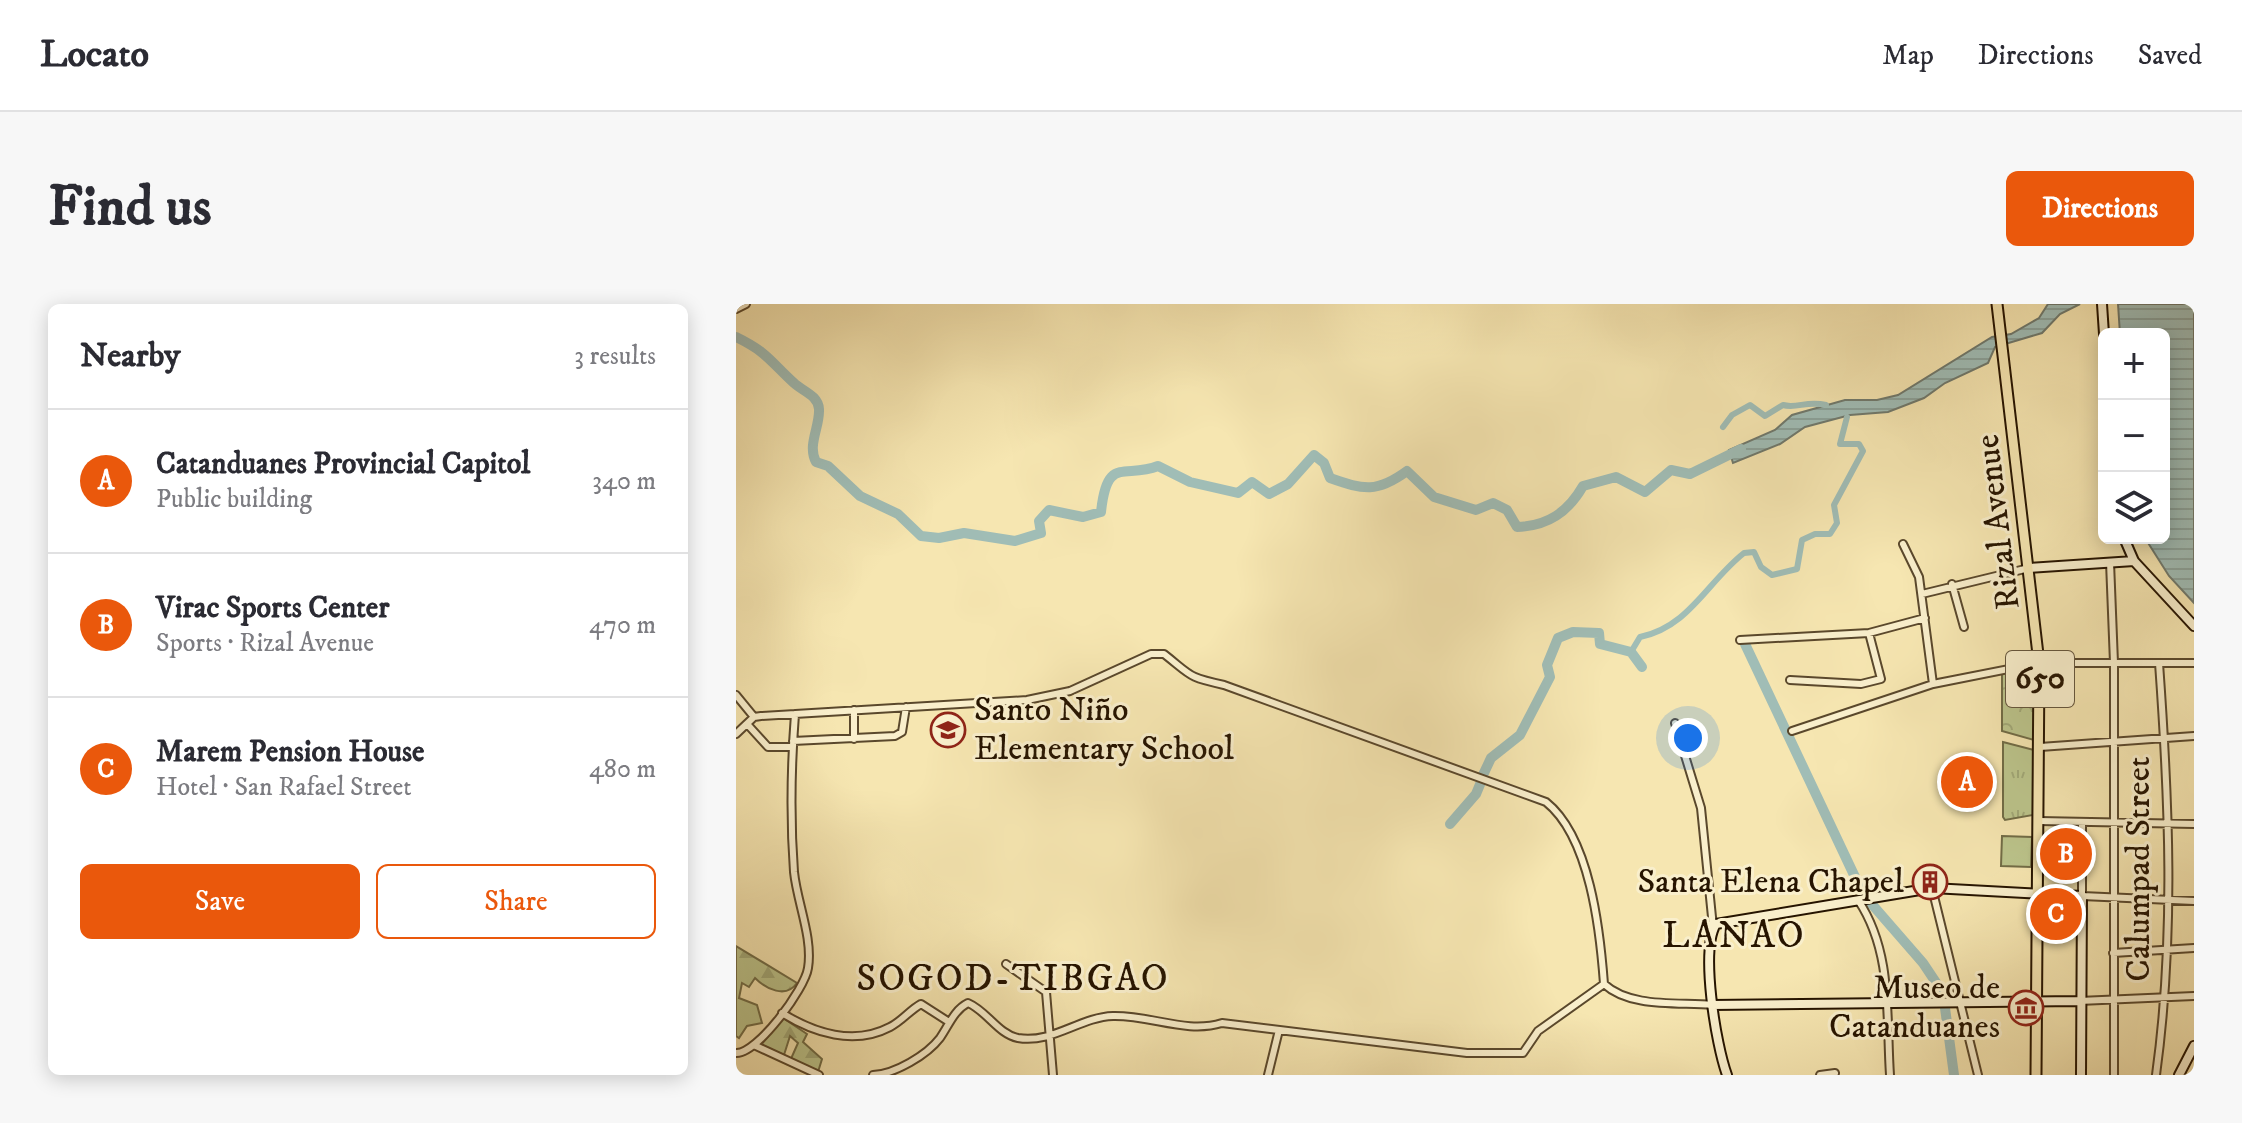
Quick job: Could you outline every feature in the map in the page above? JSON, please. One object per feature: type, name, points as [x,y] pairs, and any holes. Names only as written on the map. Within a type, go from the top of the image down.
[{"type":"main road","name":"Rizal Avenue","points":[[1997,304],[2039,663],[2036,1075]]},
{"type":"street","points":[[736,309],[746,304]]},
{"type":"street","points":[[2102,304],[2104,328]]},
{"type":"street","points":[[1903,544],[1917,569],[1933,684]]},
{"type":"street","points":[[2127,544],[2134,561],[2194,626]]},
{"type":"street","points":[[1922,594],[1952,584],[2029,568],[2134,561]]},
{"type":"street","points":[[2110,562],[2114,663],[2114,1075]]},
{"type":"street","points":[[1952,584],[1964,627]]},
{"type":"street","points":[[1740,640],[1869,633],[1925,618]]},
{"type":"street","points":[[1790,680],[1861,684],[1881,679],[1869,633]]},
{"type":"street","points":[[736,734],[754,717],[992,703],[1051,696],[1094,683],[1157,652],[1164,654],[1195,679],[1224,685],[1546,802],[1565,821],[1585,864],[1604,984],[1617,996],[1712,1005],[1958,1005],[2194,996]]},
{"type":"street","points":[[1792,731],[1933,684],[2039,663],[2194,663]]},
{"type":"street","name":"Calumpad Street","points":[[2156,1075],[2166,997],[2170,901],[2169,824],[2159,663]]},
{"type":"street","points":[[736,695],[754,717]]},
{"type":"street","points":[[748,725],[768,747],[899,735],[906,707]]},
{"type":"street","points":[[854,710],[854,739]]},
{"type":"street","points":[[736,1053],[756,1046],[802,984],[808,968],[794,870],[792,744],[795,714]]},
{"type":"street","points":[[1675,723],[1701,808],[1716,926],[1712,1005],[1727,1075]]},
{"type":"street","points":[[2040,747],[2194,736]]},
{"type":"street","points":[[2039,821],[2194,824]]},
{"type":"street","points":[[2081,1075],[2082,822]]},
{"type":"street","points":[[1716,926],[1932,888],[2194,901]]},
{"type":"street","points":[[1932,888],[1958,1005],[1978,1075]]},
{"type":"street","points":[[1863,899],[1882,961],[1890,1075]]},
{"type":"street","points":[[2113,953],[2194,948]]},
{"type":"street","points":[[1006,964],[1044,988],[1052,1035],[1053,1075]]},
{"type":"street","points":[[873,1075],[883,1075],[921,1055],[968,1003],[1016,1038],[1052,1035],[1113,1016],[1201,1028],[1222,1023],[1467,1053],[1512,1055],[1523,1053],[1538,1031],[1604,984]]},
{"type":"street","points":[[782,1013],[805,1028],[830,1036],[887,1028],[921,1004],[949,1022]]},
{"type":"street","points":[[1268,1075],[1279,1030]]},
{"type":"street","points":[[756,1046],[819,1075]]},
{"type":"street","points":[[2179,1075],[2194,1046]]},
{"type":"street","points":[[1820,1075],[1835,1073]]},
{"type":"green space","points":[[2034,666],[2034,740],[2002,731],[2002,672]]},
{"type":"green space","points":[[2003,742],[2034,750],[2033,815],[2005,820],[2003,817]]},
{"type":"green space","points":[[2056,834],[2081,838],[2081,872],[2077,875],[2056,875],[2051,870],[2052,838]]},
{"type":"green space","points":[[2002,836],[2032,837],[2031,867],[2001,866]]},
{"type":"green space","points":[[736,946],[797,983],[787,991],[776,991],[755,978],[749,987],[742,983],[739,998],[757,1005],[762,1023],[747,1026],[739,1038],[736,1036]]},
{"type":"green space","points":[[783,1018],[807,1034],[803,1042],[822,1059],[818,1072],[790,1061],[798,1043],[790,1036],[784,1055],[761,1045]]},
{"type":"water","points":[[2048,304],[2080,304],[2060,314],[2042,333],[1995,347],[1988,363],[1945,383],[1924,398],[1888,412],[1850,415],[1805,427],[1780,444],[1733,463],[1729,450],[1775,430],[1792,415],[1845,400],[1877,400],[1898,395],[1992,337],[2011,334],[2039,318]]},
{"type":"water","points":[[2118,304],[2194,304],[2194,603],[2169,576],[2149,544],[2170,544],[2170,328],[2120,328]]},
{"type":"waterway","points":[[736,337],[762,352],[816,400],[819,409],[813,443],[816,462],[828,466],[860,496],[898,514],[921,536],[939,538],[964,533],[1015,541],[1041,533],[1039,521],[1049,510],[1083,517],[1101,512],[1104,494],[1113,476],[1119,472],[1158,466],[1190,482],[1238,493],[1252,482],[1269,494],[1288,484],[1314,455],[1324,463],[1330,478],[1342,482],[1361,487],[1378,486],[1407,471],[1434,497],[1476,510],[1493,503],[1507,510],[1517,527],[1528,526],[1556,516],[1571,503],[1583,486],[1616,477],[1645,492],[1671,470],[1690,474],[1741,449]]},
{"type":"waterway","points":[[1723,427],[1732,415],[1750,405],[1765,416],[1783,405],[1826,405]]},
{"type":"waterway","points":[[1631,652],[1640,637],[1657,632],[1685,614],[1744,553],[1754,552],[1761,567],[1772,575],[1797,569],[1802,540],[1815,534],[1830,534],[1837,523],[1834,505],[1863,451],[1859,444],[1840,444],[1847,417]]},
{"type":"waterway","points":[[1483,775],[1491,758],[1520,735],[1550,677],[1547,665],[1558,638],[1573,632],[1599,633],[1600,644],[1631,652],[1642,667]]},
{"type":"waterway","points":[[1745,644],[1863,894],[1923,963],[1943,993],[1954,1075]]},
{"type":"waterway","points":[[1450,824],[1476,794],[1481,782]]},
{"type":"place","name":"Santo Niño Elementary School","points":[[948,730]]},
{"type":"place","name":"Catanduanes Provincial Capitol","points":[[1967,782]]},
{"type":"place","name":"Virac Sports Center","points":[[2066,854]]},
{"type":"place","name":"Santa Elena Chapel","points":[[1930,882]]},
{"type":"place","name":"Marem Pension House","points":[[2056,914]]},
{"type":"place","name":"Museo de Catanduanes","points":[[2026,1008]]},
{"type":"district","name":"LANAO","points":[[1734,936]]},
{"type":"district","name":"SOGOD-TIBGAO","points":[[1013,979]]}]
